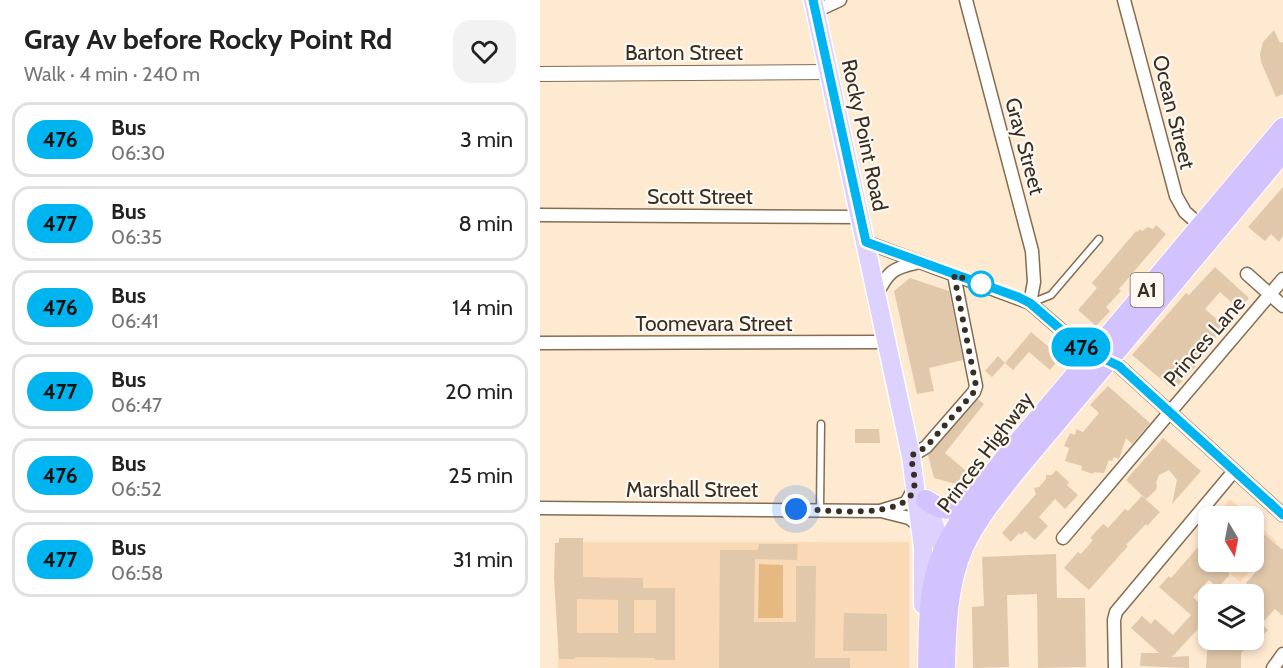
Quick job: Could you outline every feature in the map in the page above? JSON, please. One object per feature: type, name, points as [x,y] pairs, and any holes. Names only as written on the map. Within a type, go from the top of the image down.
[{"type":"highway","name":"Princes Highway","points":[[945,668],[948,611],[953,582],[963,549],[980,519],[1200,226],[1283,128]]},
{"type":"highway","name":"Princes Highway","points":[[928,668],[931,602],[943,552],[961,520],[1005,459],[1100,357],[1283,152]]},
{"type":"highway","points":[[920,493],[944,510],[957,507],[1005,459]]},
{"type":"main road","name":"Rocky Point Road","points":[[815,6],[911,456],[920,493],[953,582]]},
{"type":"main road","name":"Rocky Point Road","points":[[920,493],[924,574],[922,668]]},
{"type":"street","points":[[815,6],[840,0]]},
{"type":"street","name":"Gray Street","points":[[966,0],[1032,251],[1034,282],[1030,303]]},
{"type":"street","name":"Ocean Street","points":[[1124,0],[1176,196],[1185,212],[1200,226]]},
{"type":"street","name":"Barton Street","points":[[540,74],[829,72]]},
{"type":"street","name":"Scott Street","points":[[540,215],[860,217]]},
{"type":"street","points":[[866,242],[1030,303],[1082,348],[1119,366],[1283,515]]},
{"type":"street","points":[[877,294],[884,279],[891,272],[899,267],[918,262]]},
{"type":"street","points":[[1247,274],[1283,306]]},
{"type":"street","points":[[911,456],[926,447],[974,392],[976,386],[954,275]]},
{"type":"street","name":"Princes Lane","points":[[1063,538],[1283,279]]},
{"type":"street","name":"Toomevara Street","points":[[540,343],[887,342]]},
{"type":"street","points":[[1115,668],[1114,620],[1116,612],[1234,471]]},
{"type":"street","name":"Marshall Street","points":[[880,511],[906,503],[920,493]]},
{"type":"street","name":"Marshall Street","points":[[540,508],[880,511],[909,518],[921,527]]},
{"type":"street","points":[[1273,668],[1283,654]]},
{"type":"lane","points":[[1030,303],[1051,294],[1100,239]]},
{"type":"lane","points":[[820,509],[821,424]]},
{"type":"shaded area","points":[[1230,499],[1238,506],[1224,506]]},
{"type":"shaded area","points":[[1264,530],[1277,542],[1264,556]]},
{"type":"shaded area","points":[[557,542],[909,542],[909,668],[558,668]]},
{"type":"shaded area","points":[[759,564],[783,565],[783,618],[758,618]]},
{"type":"shaded area","points":[[1229,572],[1249,572],[1240,582]]},
{"type":"building","points":[[1274,30],[1280,43],[1283,42],[1283,94],[1276,97],[1261,62],[1260,54],[1263,42]]},
{"type":"building","points":[[1283,187],[1283,236],[1279,242],[1271,234],[1265,241],[1248,227]]},
{"type":"building","points":[[1156,225],[1166,234],[1119,289],[1121,291],[1106,307],[1110,311],[1096,326],[1078,310],[1097,288],[1092,283],[1136,231],[1140,229],[1142,231],[1148,227],[1153,229]]},
{"type":"building","points":[[1215,267],[1249,298],[1239,309],[1220,292],[1205,309],[1225,326],[1193,363],[1196,366],[1174,390],[1132,355],[1186,293],[1189,295]]},
{"type":"building","points":[[910,278],[949,291],[963,360],[929,368],[934,391],[917,394],[894,291]]},
{"type":"building","points":[[1031,332],[1061,357],[1050,370],[1029,352],[1013,370],[1005,363]]},
{"type":"building","points":[[998,356],[1005,363],[992,377],[985,371]]},
{"type":"building","points":[[1108,386],[1150,423],[1132,444],[1126,438],[1119,459],[1114,457],[1112,461],[1109,460],[1104,473],[1094,472],[1093,474],[1081,470],[1082,466],[1065,461],[1069,448],[1064,446],[1070,433],[1075,435],[1076,429],[1083,432],[1099,413],[1090,405]]},
{"type":"building","points":[[978,399],[984,404],[945,453],[966,471],[956,484],[934,478],[928,455]]},
{"type":"building","points":[[855,429],[879,429],[880,443],[855,443]]},
{"type":"building","points":[[1163,438],[1201,471],[1172,504],[1177,480],[1169,470],[1159,475],[1156,490],[1146,499],[1126,480]]},
{"type":"building","points":[[1056,470],[1069,482],[1067,485],[1078,495],[1065,509],[1055,499],[1039,517],[1048,526],[1035,540],[1025,531],[1021,535],[1019,533],[1011,542],[1002,533],[1036,494],[1034,488],[1039,487],[1046,479],[1046,475],[1052,475]]},
{"type":"building","points":[[1142,496],[1160,512],[1126,545],[1128,546],[1089,590],[1064,568],[1078,552],[1081,554],[1093,540],[1090,538],[1103,524],[1108,528],[1125,509],[1128,511]]},
{"type":"building","points":[[1264,534],[1283,550],[1283,616],[1275,609],[1264,621],[1264,584],[1246,583],[1256,572],[1264,572]]},
{"type":"building","points":[[559,538],[583,538],[583,577],[643,578],[643,588],[675,588],[675,660],[575,657],[575,659],[559,659],[554,578],[555,543],[559,543]],"holes":[[[577,599],[618,600],[618,633],[577,633]],[[634,600],[656,600],[656,633],[634,633]]]},
{"type":"building","points":[[759,544],[798,544],[797,560],[755,559],[754,622],[796,622],[796,566],[816,566],[815,658],[850,658],[850,668],[719,668],[720,550],[758,550]]},
{"type":"building","points":[[1198,547],[1198,572],[1228,572],[1230,574],[1221,584],[1214,584],[1209,580],[1205,584],[1198,584],[1198,592],[1193,597],[1198,602],[1198,629],[1172,657],[1189,656],[1189,668],[1140,666],[1141,653],[1159,653],[1131,628],[1142,616],[1151,624],[1155,619],[1173,635],[1191,615],[1159,587],[1169,576],[1171,578]]},
{"type":"building","points":[[1056,554],[1057,598],[1085,598],[1086,667],[1038,668],[1037,594],[1007,595],[1009,667],[973,668],[972,607],[984,606],[982,557]]},
{"type":"building","points":[[844,613],[887,614],[887,651],[843,651]]},
{"type":"building","points":[[1207,650],[1244,650],[1241,653],[1241,668],[1206,668]]},
{"type":"bus line","name":"476","points":[[813,0],[866,242],[1030,303],[1082,348],[1119,366],[1283,515]]},
{"type":"route","points":[[796,509],[880,511],[909,500],[915,487],[911,456],[926,447],[974,392],[976,386],[954,275],[987,286],[981,284]]}]
